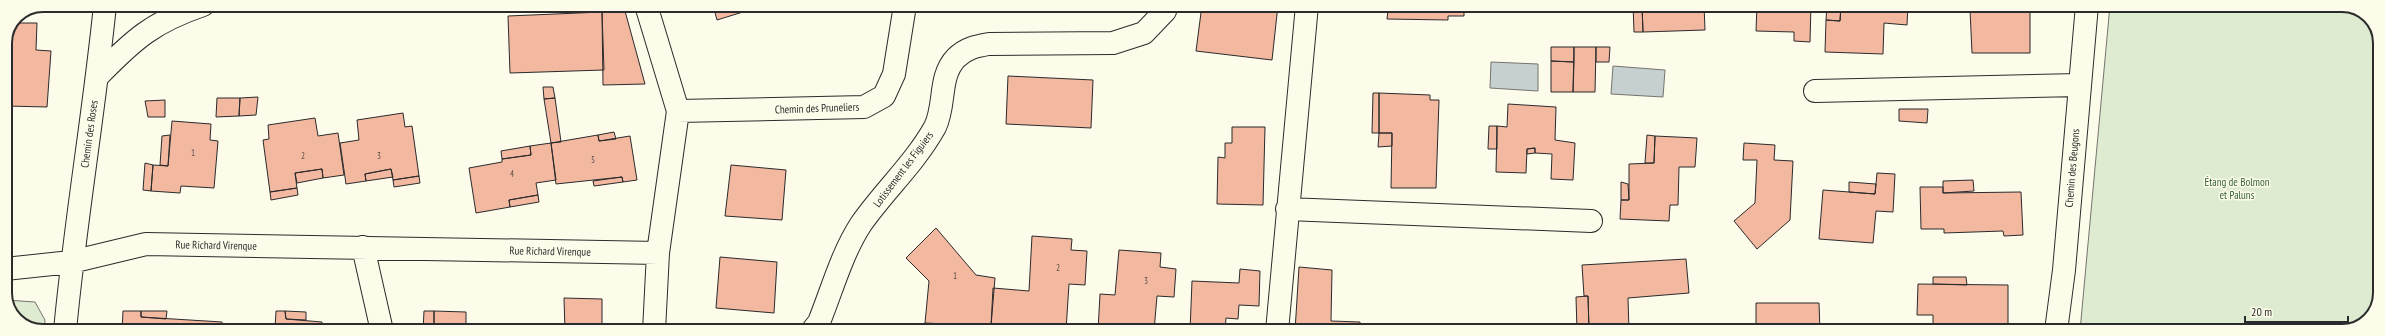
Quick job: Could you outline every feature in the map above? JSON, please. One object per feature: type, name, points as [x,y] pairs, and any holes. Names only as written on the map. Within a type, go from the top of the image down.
[{"type":"street","name":"Chemin des Roses","points":[[66,324],[71,262],[98,77],[104,12]]},
{"type":"street","points":[[98,77],[133,42],[156,24],[186,12]]},
{"type":"street","points":[[648,12],[678,111],[658,253],[654,324]]},
{"type":"street","name":"Chemin des Pruneliers","points":[[678,111],[864,107],[884,96],[894,74],[904,12]]},
{"type":"street","name":"Lotissement les Figuiers","points":[[817,324],[850,244],[861,224],[922,146],[936,125],[946,75],[956,58],[972,47],[989,44],[1113,43],[1144,33],[1165,12]]},
{"type":"street","points":[[1278,324],[1306,12]]},
{"type":"street","name":"Chemin des Beugons","points":[[2057,324],[2064,270],[2086,12]]},
{"type":"street","points":[[1814,91],[2079,85]]},
{"type":"street","points":[[1287,209],[1591,221]]},
{"type":"street","name":"Rue Richard Virenque","points":[[12,268],[71,262],[146,244],[658,253]]},
{"type":"street","points":[[363,247],[380,324]]},
{"type":"green space","name":"Étang de Bolmon et Paluns","points":[[2109,12],[2346,12],[2361,18],[2371,31],[2373,41],[2373,297],[2369,308],[2365,313],[2354,322],[2342,324],[2081,324]]},
{"type":"green space","points":[[13,300],[35,302],[45,320],[45,324],[39,324],[24,318],[14,305]]},
{"type":"shaded area","points":[[1491,62],[1538,64],[1538,91],[1490,88]]},
{"type":"shaded area","points":[[1613,66],[1665,70],[1663,97],[1611,94]]},
{"type":"building","points":[[602,12],[625,12],[645,84],[603,85]]},
{"type":"building","points":[[602,12],[604,70],[510,73],[508,16]]},
{"type":"building","points":[[715,12],[743,12],[717,20]]},
{"type":"building","points":[[1201,12],[1277,12],[1272,60],[1196,51]]},
{"type":"building","points":[[1388,12],[1464,12],[1464,16],[1448,16],[1448,20],[1387,19]]},
{"type":"building","points":[[1633,12],[1642,12],[1643,32],[1634,32]]},
{"type":"building","points":[[1642,12],[1704,12],[1705,30],[1643,32]]},
{"type":"building","points":[[1757,12],[1811,12],[1810,42],[1794,41],[1794,32],[1756,31]]},
{"type":"building","points":[[1827,12],[1841,12],[1840,21],[1826,20]]},
{"type":"building","points":[[1841,12],[1908,12],[1907,25],[1884,23],[1883,54],[1825,52],[1826,20],[1840,21]]},
{"type":"building","points":[[1970,12],[2030,12],[2030,53],[1972,53]]},
{"type":"building","points":[[19,23],[37,23],[36,50],[51,51],[47,107],[12,106],[12,43],[14,31]]},
{"type":"building","points":[[1551,47],[1574,47],[1574,62],[1551,61]]},
{"type":"building","points":[[1574,47],[1596,47],[1595,92],[1573,92]]},
{"type":"building","points":[[1596,47],[1610,47],[1609,62],[1596,62]]},
{"type":"building","points":[[1551,61],[1574,62],[1573,92],[1551,92]]},
{"type":"building","points":[[1008,76],[1093,80],[1091,128],[1006,124]]},
{"type":"building","points":[[543,87],[553,87],[555,98],[544,99]]},
{"type":"building","points":[[1373,93],[1379,93],[1379,133],[1372,133]]},
{"type":"building","points":[[1379,93],[1430,95],[1430,100],[1439,100],[1436,188],[1391,188],[1392,133],[1379,133]]},
{"type":"building","points":[[258,97],[256,115],[239,116],[240,98]]},
{"type":"building","points":[[217,98],[240,98],[239,116],[216,117]]},
{"type":"building","points":[[555,98],[561,142],[551,143],[544,99]]},
{"type":"building","points":[[165,100],[165,117],[148,117],[145,101]]},
{"type":"building","points":[[1508,104],[1556,107],[1555,140],[1575,143],[1573,180],[1551,179],[1552,154],[1535,153],[1535,148],[1527,149],[1526,173],[1496,172],[1497,126],[1507,127]]},
{"type":"building","points":[[1899,109],[1928,109],[1927,123],[1899,121]]},
{"type":"building","points":[[403,113],[405,127],[412,126],[419,176],[393,180],[391,169],[365,174],[366,181],[346,184],[340,143],[359,140],[357,120]]},
{"type":"building","points":[[315,118],[318,136],[338,133],[344,175],[323,178],[322,169],[295,173],[297,188],[270,192],[263,140],[269,139],[268,125]]},
{"type":"building","points":[[172,121],[211,124],[210,140],[218,141],[214,188],[181,186],[180,193],[151,191],[153,165],[168,166]]},
{"type":"building","points":[[1489,126],[1497,126],[1497,149],[1488,149]]},
{"type":"building","points":[[1232,127],[1265,127],[1263,205],[1217,204],[1218,157],[1225,158],[1225,143],[1232,143]]},
{"type":"building","points":[[614,132],[616,139],[599,141],[598,135]]},
{"type":"building","points":[[1379,133],[1392,133],[1392,146],[1378,147]]},
{"type":"building","points":[[170,135],[168,166],[160,165],[162,136]]},
{"type":"building","points":[[598,135],[599,141],[630,136],[637,180],[623,182],[622,177],[556,184],[551,143]]},
{"type":"building","points":[[1647,135],[1655,136],[1654,163],[1645,163]]},
{"type":"building","points":[[1655,136],[1697,138],[1695,167],[1679,167],[1678,205],[1670,205],[1669,221],[1620,219],[1621,200],[1629,200],[1629,164],[1654,163]]},
{"type":"building","points":[[551,143],[556,180],[536,183],[538,195],[509,200],[510,207],[476,213],[469,168],[502,162],[502,159],[531,155],[530,146]]},
{"type":"building","points":[[1744,143],[1775,145],[1774,160],[1793,161],[1790,220],[1757,249],[1734,221],[1755,203],[1757,160],[1743,160]]},
{"type":"building","points":[[530,146],[531,155],[502,159],[501,151]]},
{"type":"building","points":[[1535,148],[1535,153],[1527,154],[1527,149]]},
{"type":"building","points":[[145,163],[153,165],[151,191],[143,190]]},
{"type":"building","points":[[731,165],[786,170],[782,220],[725,216]]},
{"type":"building","points":[[322,169],[323,178],[297,183],[295,173]]},
{"type":"building","points":[[391,169],[393,177],[366,181],[365,174]]},
{"type":"building","points":[[1877,173],[1895,174],[1893,212],[1876,211],[1873,243],[1819,239],[1823,190],[1875,194]]},
{"type":"building","points":[[419,176],[420,183],[394,187],[393,180]]},
{"type":"building","points":[[622,177],[623,182],[594,186],[593,181]]},
{"type":"building","points":[[1973,180],[1974,191],[1943,193],[1943,181]]},
{"type":"building","points":[[1621,182],[1628,184],[1629,200],[1621,200]]},
{"type":"building","points":[[1849,182],[1876,184],[1875,194],[1849,192]]},
{"type":"building","points":[[1920,187],[1943,187],[1943,193],[2021,192],[2023,235],[2004,236],[2003,231],[1944,233],[1944,229],[1921,229]]},
{"type":"building","points":[[297,188],[298,195],[271,200],[270,192]]},
{"type":"building","points":[[538,195],[539,202],[510,207],[509,200]]},
{"type":"building","points":[[936,228],[976,275],[995,278],[991,324],[925,323],[929,281],[906,258]]},
{"type":"building","points":[[1032,236],[1072,239],[1071,250],[1087,251],[1085,285],[1069,284],[1066,324],[991,324],[993,288],[1029,291]]},
{"type":"building","points":[[1119,250],[1161,253],[1160,267],[1176,269],[1174,297],[1157,296],[1155,324],[1098,324],[1100,294],[1115,295]]},
{"type":"building","points":[[720,257],[777,262],[774,313],[716,308]]},
{"type":"building","points":[[1686,259],[1689,293],[1628,298],[1629,324],[1589,324],[1588,296],[1584,296],[1582,265]]},
{"type":"building","points":[[1299,267],[1332,270],[1331,321],[1360,322],[1360,324],[1295,324]]},
{"type":"building","points":[[1240,269],[1260,271],[1259,306],[1239,305],[1238,319],[1226,318],[1226,324],[1190,324],[1192,281],[1239,283]]},
{"type":"building","points":[[1933,277],[1966,277],[1967,285],[1933,284]]},
{"type":"building","points":[[1918,284],[2008,285],[2008,324],[1933,324],[1933,315],[1917,315]]},
{"type":"building","points":[[1588,296],[1589,324],[1577,324],[1576,297]]},
{"type":"building","points":[[564,298],[602,299],[602,324],[565,324]]},
{"type":"building","points":[[1756,303],[1819,303],[1820,324],[1756,324]]},
{"type":"building","points":[[123,311],[141,311],[141,317],[222,322],[222,324],[122,324]]},
{"type":"building","points":[[141,311],[167,311],[166,319],[141,317]]},
{"type":"building","points":[[276,311],[285,311],[286,319],[322,322],[322,324],[275,324]]},
{"type":"building","points":[[285,311],[306,312],[306,320],[286,319]]},
{"type":"building","points":[[424,311],[434,311],[434,324],[423,324]]},
{"type":"building","points":[[434,311],[466,312],[466,324],[434,324]]}]
